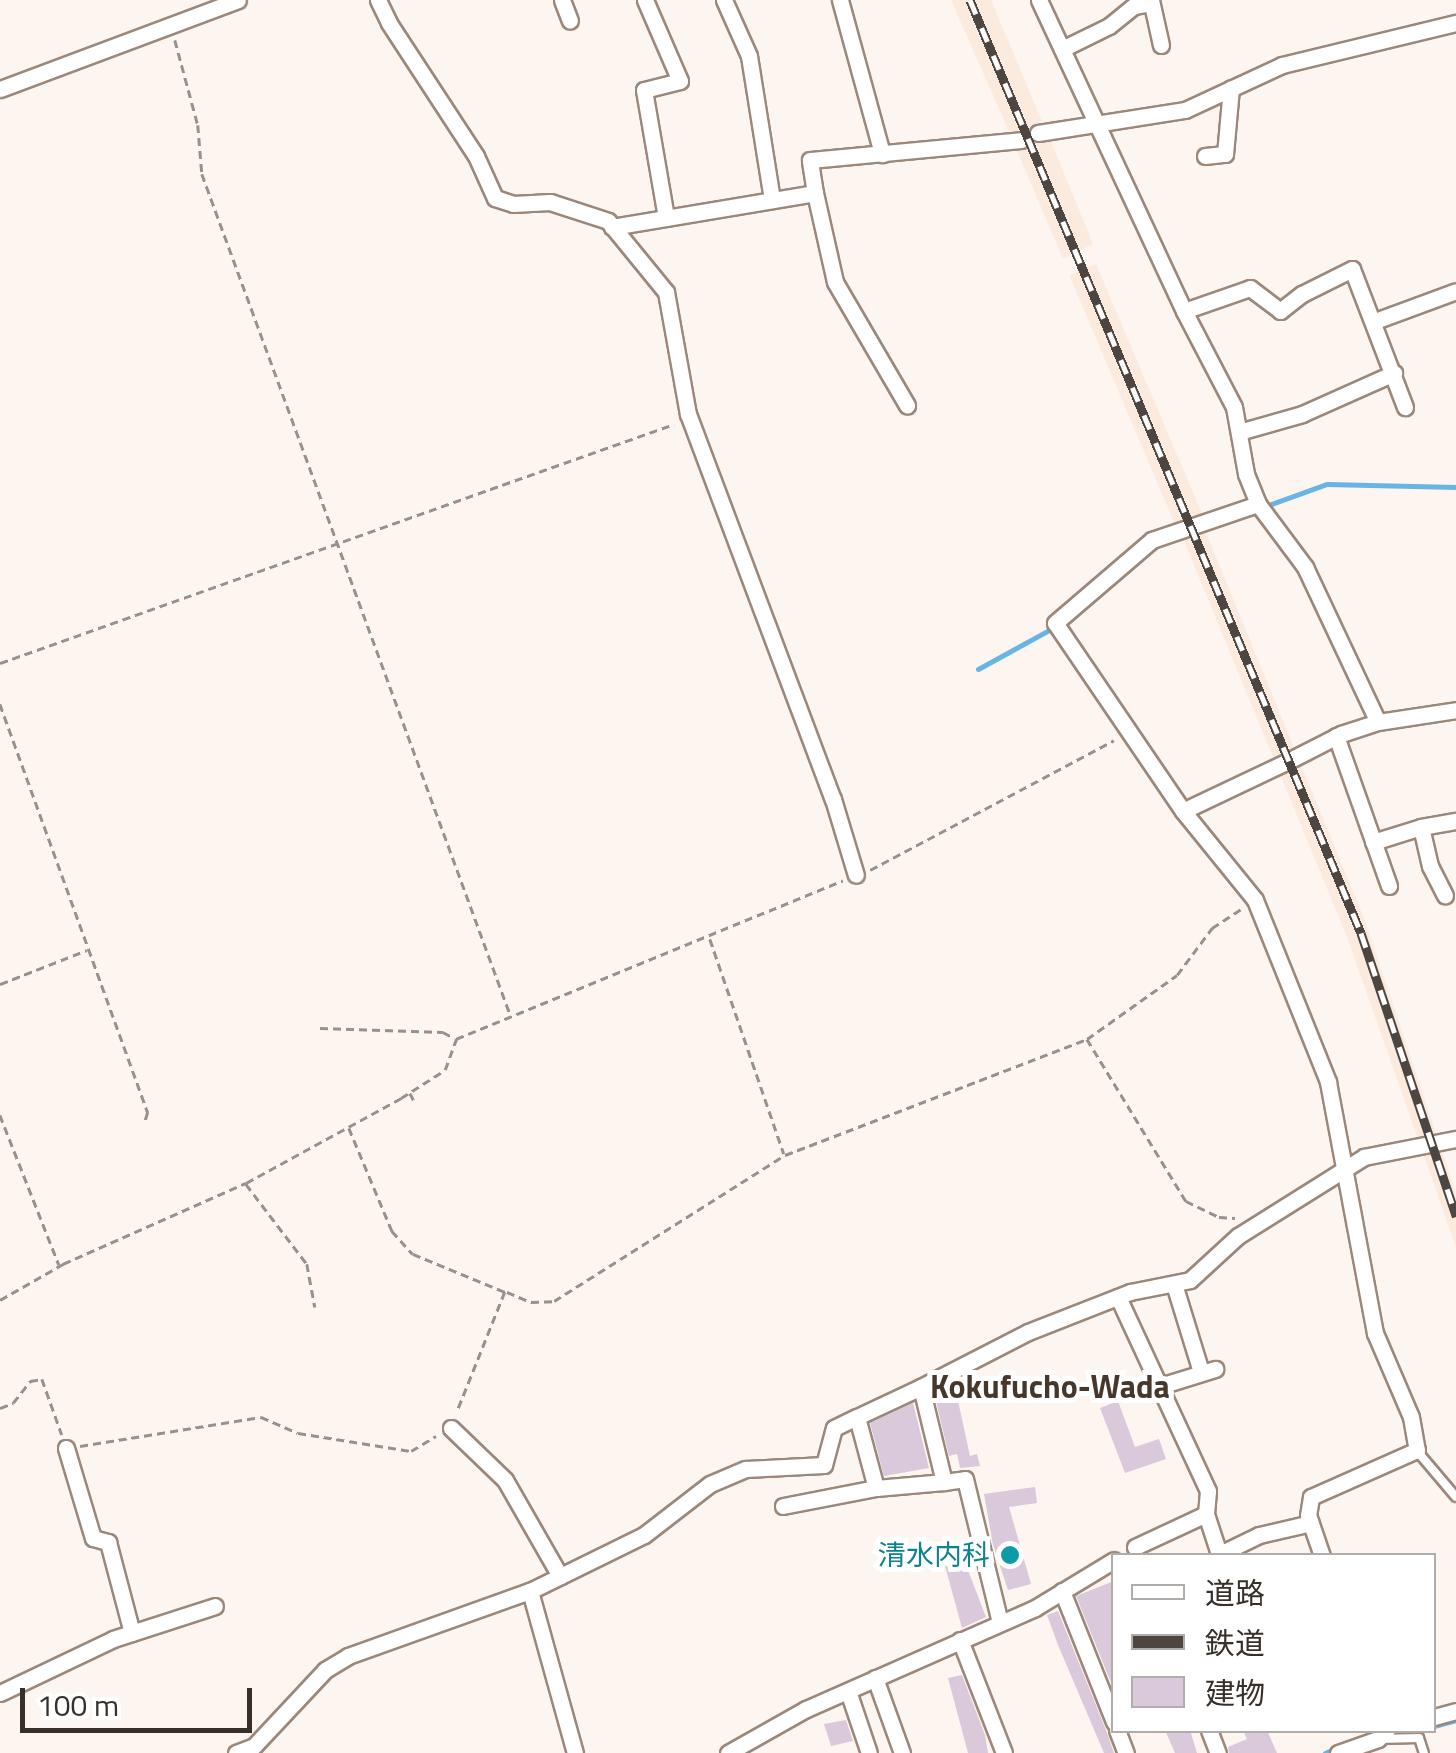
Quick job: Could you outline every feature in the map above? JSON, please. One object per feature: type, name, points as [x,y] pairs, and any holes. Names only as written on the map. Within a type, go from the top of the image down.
[{"type":"street","points":[[0,89],[238,0]]},
{"type":"street","points":[[378,0],[388,24],[476,156],[496,198],[513,204],[550,202],[578,209],[612,227],[666,292],[690,418],[833,799],[856,875]]},
{"type":"street","points":[[562,0],[570,21]]},
{"type":"street","points":[[644,0],[680,80],[644,90],[666,218]]},
{"type":"street","points":[[724,0],[749,56],[772,200]]},
{"type":"street","points":[[840,0],[882,154]]},
{"type":"street","points":[[1039,0],[1184,311],[1234,406],[1259,507],[1306,567],[1378,722]]},
{"type":"street","points":[[1062,49],[1109,26],[1134,6],[1151,2],[1161,45]]},
{"type":"street","points":[[1038,133],[1095,120],[1184,110],[1282,65],[1456,22]]},
{"type":"street","points":[[1205,156],[1225,154],[1231,88]]},
{"type":"street","points":[[908,405],[835,282],[810,160],[1021,140]]},
{"type":"street","points":[[612,227],[815,193]]},
{"type":"street","points":[[1184,311],[1250,288],[1280,311],[1302,294],[1352,269],[1405,407]]},
{"type":"street","points":[[1375,321],[1456,291]]},
{"type":"street","points":[[1238,432],[1302,414],[1394,372]]},
{"type":"street","points":[[1259,507],[1152,540],[1055,623],[1183,811],[1255,900],[1328,1082],[1375,1333],[1411,1417],[1417,1450],[1311,1497],[1311,1523],[1321,1553]]},
{"type":"street","points":[[1183,811],[1336,736],[1378,722],[1456,710]]},
{"type":"street","points":[[1336,736],[1389,886]]},
{"type":"street","points":[[1374,842],[1456,821]]},
{"type":"street","points":[[1421,827],[1430,866],[1445,895]]},
{"type":"street","points":[[236,1753],[254,1746],[325,1670],[348,1656],[530,1591],[644,1536],[710,1484],[746,1469],[824,1465],[834,1428],[921,1387],[973,1357],[1118,1297],[1190,1280],[1238,1236],[1364,1156],[1456,1139]]},
{"type":"street","points":[[1160,1386],[1208,1370],[1174,1284]]},
{"type":"street","points":[[1118,1297],[1208,1491],[1206,1514],[1218,1550],[1224,1552],[1259,1536],[1311,1523]]},
{"type":"street","points":[[921,1387],[944,1482]]},
{"type":"street","points":[[857,1418],[876,1488]]},
{"type":"street","points":[[450,1428],[504,1480],[560,1576]]},
{"type":"street","points":[[66,1448],[93,1538],[108,1542],[132,1633]]},
{"type":"street","points":[[784,1506],[876,1488],[965,1479],[1000,1623]]},
{"type":"street","points":[[1131,1553],[1206,1514]]},
{"type":"street","points":[[728,1753],[875,1678],[1000,1623],[1111,1562]]},
{"type":"street","points":[[530,1591],[575,1753]]},
{"type":"street","points":[[1062,1591],[1111,1714]]},
{"type":"street","points":[[0,1693],[132,1633],[216,1606]]},
{"type":"street","points":[[960,1640],[1004,1753]]},
{"type":"street","points":[[875,1678],[902,1753]]},
{"type":"street","points":[[848,1691],[869,1753]]},
{"type":"street","points":[[1338,1753],[1383,1734]]},
{"type":"lane","points":[[1417,1450],[1422,1462],[1456,1497]]},
{"type":"lane","points":[[1383,1734],[1419,1738],[1424,1753]]},
{"type":"path","points":[[170,24],[198,125],[202,174],[510,1014]]},
{"type":"path","points":[[0,663],[690,418]]},
{"type":"path","points":[[0,704],[148,1112],[145,1122]]},
{"type":"path","points":[[0,1300],[60,1266],[246,1183],[410,1092],[444,1070],[456,1039],[856,875],[1129,732]]},
{"type":"path","points":[[348,1126],[392,1231],[413,1254],[532,1302],[554,1301],[784,1155],[1087,1040],[1177,975],[1212,928],[1255,900]]},
{"type":"path","points":[[709,938],[784,1155]]},
{"type":"path","points":[[0,984],[88,949]]},
{"type":"path","points":[[320,1028],[444,1032],[456,1039]]},
{"type":"path","points":[[1087,1040],[1186,1201],[1219,1217],[1261,1221]]},
{"type":"path","points":[[410,1092],[416,1103]]},
{"type":"path","points":[[0,1116],[60,1266]]},
{"type":"path","points":[[246,1183],[307,1264],[314,1307]]},
{"type":"path","points":[[0,1408],[14,1403],[30,1381],[42,1379],[66,1448],[261,1417],[298,1432],[411,1451],[450,1428],[505,1292]]},
{"type":"shaded area","points":[[951,0],[991,0],[1042,121],[1034,125],[1040,140],[1050,139],[1093,244],[1063,259],[1017,151],[1023,147],[1021,140],[1017,133],[1010,134]]},
{"type":"shaded area","points":[[1096,264],[1204,518],[1177,529],[1069,275]]},
{"type":"shaded area","points":[[1205,530],[1365,921],[1456,1193],[1456,1247],[1347,937],[1182,536]]},
{"type":"building","points":[[955,1387],[970,1456],[977,1454],[980,1466],[960,1468],[957,1454],[949,1456],[934,1393]]},
{"type":"building","points":[[1118,1401],[1135,1447],[1159,1439],[1166,1459],[1125,1473],[1100,1408]]},
{"type":"building","points":[[913,1403],[929,1468],[884,1476],[870,1423]]},
{"type":"building","points":[[1035,1487],[1037,1503],[1009,1507],[1031,1584],[1008,1590],[993,1545],[984,1494]]},
{"type":"building","points":[[964,1560],[986,1617],[962,1628],[945,1566]]},
{"type":"building","points":[[1111,1582],[1111,1683],[1076,1596]]},
{"type":"building","points":[[1058,1611],[1114,1753],[1104,1753],[1058,1645],[1047,1615]]},
{"type":"building","points":[[962,1675],[988,1753],[968,1753],[948,1678]]},
{"type":"building","points":[[846,1720],[853,1741],[831,1746],[824,1724]]},
{"type":"building","points":[[1166,1733],[1191,1733],[1197,1753],[1175,1753]]},
{"type":"building","points":[[1244,1733],[1268,1733],[1277,1753],[1229,1753],[1228,1747],[1247,1739]]},
{"type":"waterway","points":[[1263,507],[1327,484],[1456,487]]},
{"type":"waterway","points":[[978,669],[1053,628]]},
{"type":"waterway","points":[[1436,1725],[1456,1720]]},
{"type":"waterway","points":[[1394,1735],[1402,1733]]},
{"type":"waterway","points":[[1345,1743],[1368,1735]]},
{"type":"waterway","points":[[1325,1753],[1336,1748]]},
{"type":"railway","points":[[970,0],[1361,933],[1456,1216]]},
{"type":"place","name":"清水内科","points":[[1010,1555]]},
{"type":"district","name":"Kokufucho-Wada","points":[[1050,1386]]}]
